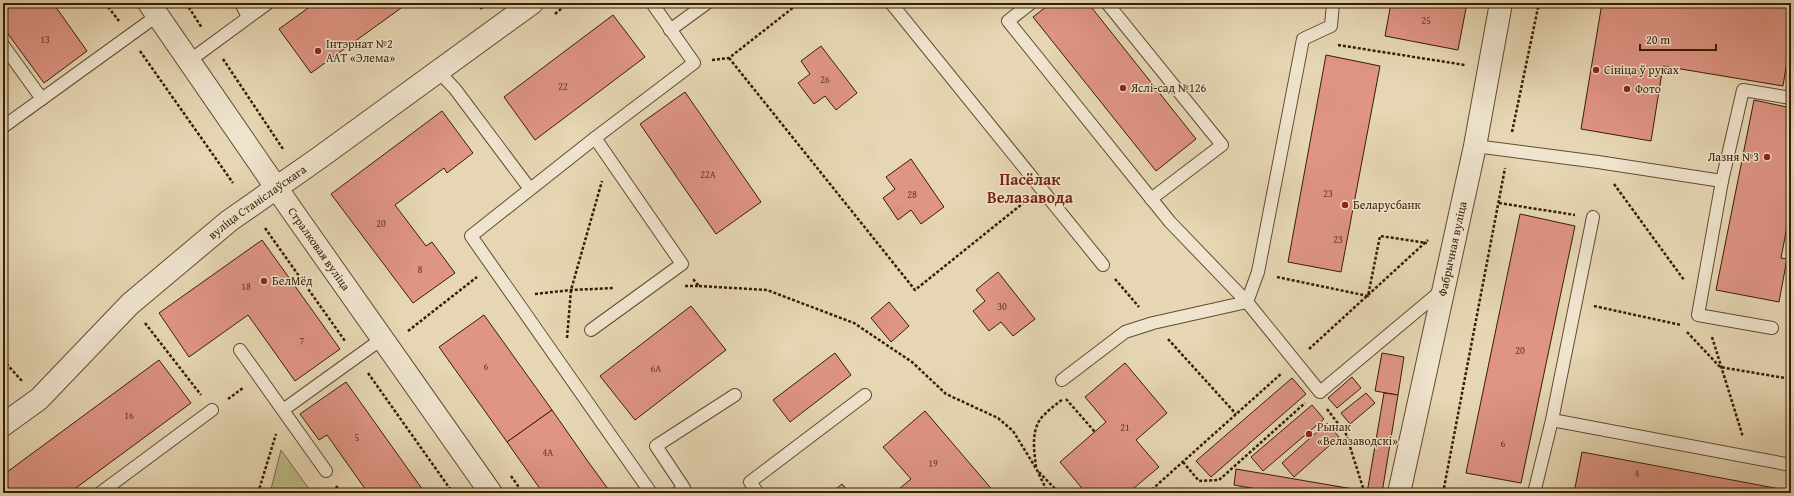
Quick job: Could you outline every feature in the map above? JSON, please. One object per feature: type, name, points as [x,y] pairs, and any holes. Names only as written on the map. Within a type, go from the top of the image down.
[{"type":"street","name":"вуліца Станіслаўскага","points":[[3,425],[39,399],[130,304],[229,221],[276,186],[319,158],[532,3]]},
{"type":"street","name":"Фабрычная вуліца","points":[[1399,493],[1475,146],[1502,3]]},
{"type":"street","name":"Стралковая вуліца","points":[[154,9],[276,186],[492,493]]},
{"type":"lane","points":[[241,3],[248,18]]},
{"type":"lane","points":[[189,61],[268,3]]},
{"type":"lane","points":[[651,493],[565,368],[471,236],[694,62],[652,3]]},
{"type":"lane","points":[[670,30],[707,3]]},
{"type":"lane","points":[[891,3],[1103,265]]},
{"type":"lane","points":[[1031,3],[1008,21],[1170,222],[1247,302],[1320,392],[1444,288]]},
{"type":"lane","points":[[1107,3],[1222,145],[1151,199]]},
{"type":"lane","points":[[1247,302],[1258,272],[1304,39],[1331,26],[1333,3]]},
{"type":"lane","points":[[3,127],[129,36],[154,9]]},
{"type":"lane","points":[[3,45],[42,99]]},
{"type":"lane","points":[[438,71],[455,89],[530,189]]},
{"type":"lane","points":[[1772,328],[1698,315],[1722,181],[1742,90],[1791,98]]},
{"type":"lane","points":[[591,330],[682,264],[595,138]]},
{"type":"lane","points":[[1475,146],[1508,152],[1598,162],[1722,181]]},
{"type":"lane","points":[[1534,493],[1552,420],[1593,217]]},
{"type":"lane","points":[[1062,380],[1125,332],[1247,302]]},
{"type":"lane","points":[[283,410],[383,338]]},
{"type":"lane","points":[[240,350],[326,471]]},
{"type":"lane","points":[[677,493],[684,488],[656,446],[734,395]]},
{"type":"lane","points":[[758,493],[750,482],[865,396]]},
{"type":"lane","points":[[100,493],[212,410]]},
{"type":"lane","points":[[1552,420],[1791,465]]},
{"type":"path","points":[[105,3],[233,183]]},
{"type":"path","points":[[186,3],[283,149]]},
{"type":"path","points":[[694,62],[729,58],[799,3]]},
{"type":"path","points":[[1443,493],[1498,203],[1539,3]]},
{"type":"path","points":[[1304,39],[1468,66]]},
{"type":"path","points":[[729,58],[915,290],[1042,189]]},
{"type":"path","points":[[565,368],[571,290],[609,158]]},
{"type":"path","points":[[1498,203],[1593,217]]},
{"type":"path","points":[[1368,296],[1380,236],[1427,243]]},
{"type":"path","points":[[1148,493],[1427,243],[1429,238]]},
{"type":"path","points":[[408,331],[491,266]]},
{"type":"path","points":[[1258,272],[1368,296]]},
{"type":"path","points":[[699,286],[767,290],[854,323],[912,362],[946,394],[998,418],[1013,431],[1037,470],[1048,493]]},
{"type":"path","points":[[514,297],[571,290]]},
{"type":"path","points":[[1576,302],[1687,326]]},
{"type":"path","points":[[130,304],[212,410],[259,377]]},
{"type":"path","points":[[1710,332],[1750,458]]},
{"type":"path","points":[[3,360],[39,399]]},
{"type":"path","points":[[1183,462],[1199,481],[1219,480],[1310,399],[1320,392],[1322,403],[1346,434],[1364,491]]},
{"type":"path","points":[[1059,493],[1037,470],[1033,445],[1035,432],[1043,415],[1065,398],[1095,432]]},
{"type":"path","points":[[258,493],[283,410]]},
{"type":"green space","points":[[281,450],[312,493],[270,493]]},
{"type":"building","points":[[3,3],[53,3],[87,51],[44,83],[3,27]]},
{"type":"building","name":"Інтэрнат №2 ААТ «Элема»","points":[[315,3],[408,3],[311,73],[279,29]]},
{"type":"building","points":[[1051,3],[1088,3],[1196,139],[1156,171],[1033,17]]},
{"type":"building","points":[[1391,3],[1467,3],[1458,50],[1385,36]]},
{"type":"building","points":[[1602,3],[1791,3],[1791,36],[1783,86],[1663,66],[1651,141],[1581,129]]},
{"type":"building","points":[[613,15],[645,57],[535,140],[504,97]]},
{"type":"building","points":[[821,46],[857,93],[836,110],[825,96],[814,104],[798,83],[810,74],[801,61]]},
{"type":"building","points":[[1326,55],[1380,66],[1341,272],[1288,262]]},
{"type":"building","points":[[685,92],[761,202],[716,234],[640,124]]},
{"type":"building","name":"Лазня №3","points":[[1754,100],[1791,108],[1791,206],[1781,258],[1787,259],[1779,302],[1716,290]]},
{"type":"building","points":[[442,111],[473,153],[447,173],[444,168],[395,205],[426,246],[432,242],[455,273],[413,303],[331,194]]},
{"type":"building","points":[[911,159],[944,207],[921,224],[911,210],[898,220],[883,198],[895,189],[886,177]]},
{"type":"building","points":[[1520,214],[1575,226],[1521,483],[1466,473]]},
{"type":"building","points":[[262,240],[340,349],[295,381],[248,315],[189,357],[159,313]]},
{"type":"building","points":[[998,272],[1035,319],[1013,336],[1001,322],[989,331],[973,311],[985,301],[976,290]]},
{"type":"building","points":[[889,302],[909,326],[891,342],[871,318]]},
{"type":"building","points":[[691,306],[726,350],[635,420],[600,376]]},
{"type":"building","points":[[484,315],[552,410],[507,442],[439,347]]},
{"type":"building","points":[[835,353],[851,375],[790,422],[773,400]]},
{"type":"building","points":[[1382,353],[1404,357],[1398,395],[1375,391]]},
{"type":"building","points":[[159,360],[191,403],[69,493],[3,493],[3,475]]},
{"type":"building","points":[[1125,363],[1167,413],[1136,440],[1159,467],[1128,493],[1086,493],[1060,462],[1106,422],[1085,397]]},
{"type":"building","points":[[1352,377],[1361,388],[1337,408],[1328,398]]},
{"type":"building","points":[[1292,378],[1306,394],[1211,477],[1196,461]]},
{"type":"building","points":[[346,382],[425,493],[368,493],[327,435],[319,440],[300,414]]},
{"type":"building","points":[[1366,393],[1375,403],[1350,424],[1341,413]]},
{"type":"building","points":[[1384,393],[1398,395],[1382,493],[1367,493]]},
{"type":"building","points":[[1312,405],[1324,419],[1263,471],[1251,457]]},
{"type":"building","points":[[552,410],[611,493],[543,493],[507,442]]},
{"type":"building","points":[[925,411],[995,493],[894,493],[911,479],[883,447]]},
{"type":"building","points":[[1327,423],[1339,437],[1294,477],[1282,463]]},
{"type":"building","points":[[1582,452],[1791,491],[1791,493],[1574,493]]},
{"type":"building","points":[[1236,469],[1359,490],[1358,493],[1279,493],[1234,485]]},
{"type":"building","points":[[842,484],[850,493],[831,493]]},
{"type":"place","name":"Інтэрнат №2 ААТ «Элема»","points":[[318,51]]},
{"type":"place","name":"Сініца ў руках","points":[[1596,70]]},
{"type":"place","name":"Яслі-сад №126","points":[[1123,88]]},
{"type":"place","name":"Фото","points":[[1627,89]]},
{"type":"place","name":"Лазня №3","points":[[1767,157]]},
{"type":"place","name":"Беларусбанк","points":[[1345,205]]},
{"type":"place","name":"БелМёд","points":[[264,281]]},
{"type":"place","name":"Рынак «Велазаводскі»","points":[[1309,434]]},
{"type":"district","name":"Пасёлак Велазавода","points":[[1030,188]]}]
